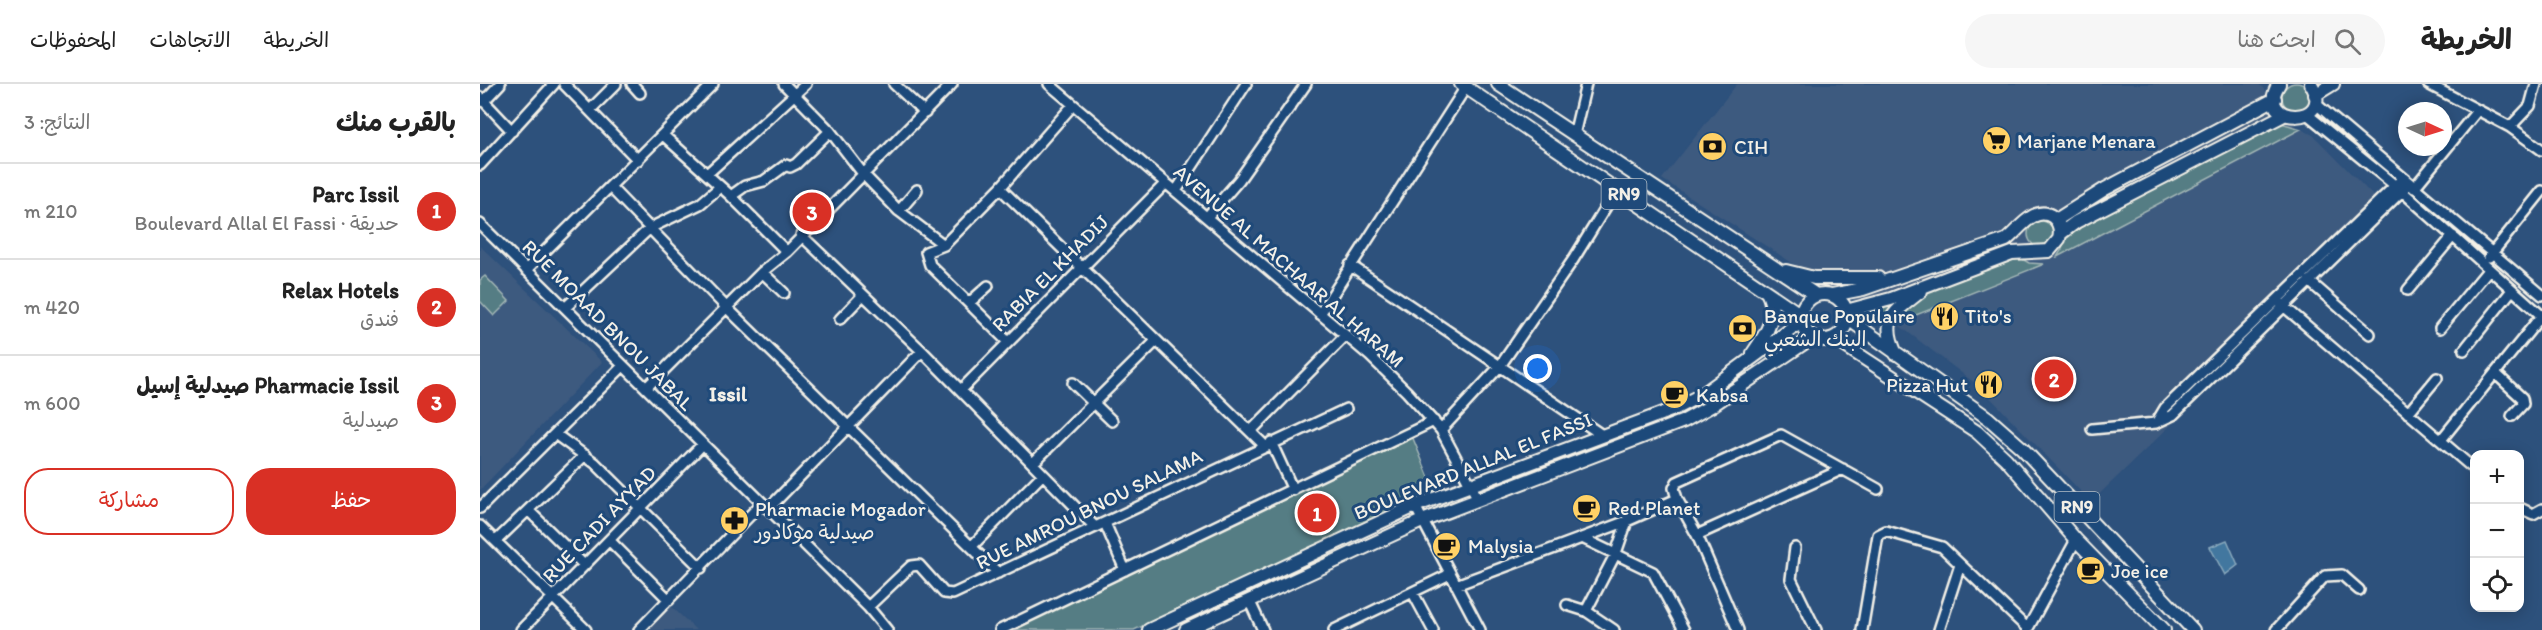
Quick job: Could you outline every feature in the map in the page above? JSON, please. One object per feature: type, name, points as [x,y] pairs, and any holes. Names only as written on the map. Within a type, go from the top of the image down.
[{"type":"main road","name":"RN9","points":[[1498,84],[1816,295]]},
{"type":"main road","points":[[2056,220],[2105,189],[2274,99],[2279,84]]},
{"type":"main road","points":[[1813,338],[1833,338],[1843,330],[1847,315],[1931,283],[2012,253],[2052,249],[2060,234],[2096,212],[2284,115],[2295,118],[2307,114],[2314,94],[2333,84]]},
{"type":"main road","name":"RN9","points":[[1464,86],[1766,291],[1801,318],[1813,338]]},
{"type":"main road","points":[[2274,99],[2284,115]]},
{"type":"main road","points":[[1801,318],[1807,302],[1816,295],[1832,295],[1863,289],[2006,240],[2022,228],[2032,215],[2038,213],[2045,213],[2056,220],[2060,234]]},
{"type":"main road","points":[[2022,228],[2024,243],[2036,252]]},
{"type":"main road","points":[[1771,266],[1814,278],[1844,280],[1909,273]]},
{"type":"main road","points":[[1896,355],[1887,334],[1890,321],[1902,307],[1931,283]]},
{"type":"main road","points":[[1746,363],[1771,322],[1772,306],[1766,291]]},
{"type":"main road","name":"RN9","points":[[1832,295],[1844,304],[1847,315],[1896,355],[1988,418],[2022,448],[2193,630]]},
{"type":"main road","name":"BOULEVARD ALLAL EL FASSI","points":[[1149,630],[1415,506],[1674,409],[1703,394],[1746,363],[1801,318]]},
{"type":"main road","name":"BOULEVARD ALLAL EL FASSI","points":[[1186,630],[1422,521],[1684,421],[1813,338]]},
{"type":"main road","name":"RN9","points":[[1833,338],[1977,432],[2006,459],[2076,540],[2164,630]]},
{"type":"street","points":[[500,84],[482,99],[513,131]]},
{"type":"street","points":[[481,162],[513,131],[554,84]]},
{"type":"street","points":[[564,84],[638,160]]},
{"type":"street","points":[[590,110],[616,84]]},
{"type":"street","points":[[632,84],[640,93]]},
{"type":"street","points":[[526,270],[611,188],[713,84]]},
{"type":"street","points":[[784,84],[830,131],[864,175],[899,211],[944,245]]},
{"type":"street","points":[[707,174],[806,84]]},
{"type":"street","points":[[894,84],[925,113]]},
{"type":"street","points":[[646,388],[762,272],[787,252],[801,235],[864,175],[952,84]]},
{"type":"street","name":"AVENUE AL MACHAAR AL HARAM","points":[[1049,84],[1320,314],[1407,392],[1441,430],[1478,498]]},
{"type":"street","points":[[1176,191],[1246,84]]},
{"type":"street","points":[[1207,217],[1239,180],[1306,84]]},
{"type":"street","points":[[1574,135],[1586,84]]},
{"type":"street","points":[[2428,84],[2510,127],[2542,150]]},
{"type":"street","points":[[1320,314],[1464,86]]},
{"type":"street","points":[[2510,127],[2524,115],[2537,89]]},
{"type":"street","points":[[2314,94],[2453,236],[2542,315],[2441,440]]},
{"type":"street","points":[[1007,341],[927,260],[926,252],[944,245],[1000,188],[1073,105]]},
{"type":"street","points":[[2280,303],[2309,281],[2477,111]]},
{"type":"street","points":[[2307,114],[2405,186],[2542,295]]},
{"type":"street","points":[[731,196],[745,186],[764,181],[786,165],[790,167],[796,164],[830,131]]},
{"type":"street","points":[[663,135],[731,196],[787,252]]},
{"type":"street","name":"RABIA EL KHADIJ","points":[[961,390],[1166,183]]},
{"type":"street","points":[[2092,429],[2156,423],[2165,408],[2405,186]]},
{"type":"street","points":[[565,308],[650,228],[700,204],[720,187]]},
{"type":"street","points":[[611,188],[726,308],[998,573]]},
{"type":"street","points":[[1000,188],[1155,342],[1267,444],[1293,490]]},
{"type":"street","points":[[1441,430],[1500,366],[1573,260],[1617,189]]},
{"type":"street","points":[[899,211],[917,190]]},
{"type":"street","points":[[2440,328],[2486,266],[2492,254],[2542,191]]},
{"type":"street","name":"RUE MOAAD BNOU JABAL","points":[[480,224],[868,607],[887,630]]},
{"type":"street","points":[[801,235],[922,351],[1095,527]]},
{"type":"street","points":[[2408,290],[2453,236]]},
{"type":"street","points":[[1350,266],[1602,435]]},
{"type":"street","points":[[762,272],[784,293]]},
{"type":"street","points":[[2309,281],[2370,334]]},
{"type":"street","points":[[969,303],[988,286]]},
{"type":"street","points":[[2463,350],[2512,290]]},
{"type":"street","points":[[840,319],[863,295]]},
{"type":"street","points":[[2280,303],[2470,465]]},
{"type":"street","points":[[1251,431],[1345,336]]},
{"type":"street","points":[[1033,463],[1155,342]]},
{"type":"street","points":[[639,630],[765,506],[849,428],[922,351]]},
{"type":"street","points":[[480,508],[623,366]]},
{"type":"street","points":[[2495,373],[2522,398],[2523,404],[2512,416]]},
{"type":"street","points":[[2408,413],[2437,378]]},
{"type":"street","points":[[1073,383],[1112,420]]},
{"type":"street","name":"RUE AMROU BNOU SALAMA","points":[[868,607],[906,569],[916,564],[948,595],[1346,409]]},
{"type":"street","points":[[1000,630],[1434,421]]},
{"type":"street","points":[[555,434],[585,455],[640,506],[701,568]]},
{"type":"street","points":[[1738,630],[1696,535],[1677,499],[1674,488],[1677,482],[1775,435],[1787,436],[1878,489]]},
{"type":"street","name":"RUE CADI AYYAD","points":[[521,630],[703,444]]},
{"type":"street","points":[[496,541],[585,455]]},
{"type":"street","points":[[1696,535],[1843,469]]},
{"type":"street","points":[[972,546],[1043,474]]},
{"type":"street","points":[[1456,585],[1627,521],[1677,499]]},
{"type":"street","points":[[1415,506],[1480,630]]},
{"type":"street","points":[[2524,510],[2533,514],[2542,509]]},
{"type":"street","points":[[528,510],[584,565]]},
{"type":"street","points":[[1586,611],[1616,553],[1627,521]]},
{"type":"street","points":[[1105,523],[1125,570]]},
{"type":"street","points":[[480,526],[586,630]]},
{"type":"street","points":[[1862,630],[1878,535],[1881,532],[1936,544],[2027,629],[2076,540]]},
{"type":"street","points":[[1582,538],[1653,572],[1684,630]]},
{"type":"street","points":[[609,540],[669,600]]},
{"type":"street","points":[[1795,548],[1791,579],[1816,630]]},
{"type":"street","points":[[1939,630],[1960,565]]},
{"type":"street","points":[[1334,630],[1450,574]]},
{"type":"street","points":[[2276,630],[2325,576],[2342,575],[2359,590]]},
{"type":"street","points":[[1413,593],[1433,630]]},
{"type":"street","points":[[1249,600],[1263,630]]},
{"type":"street","points":[[1567,605],[1586,611],[1614,630]]},
{"type":"shaded area","points":[[1737,84],[2258,84],[2264,88],[2276,112],[2313,135],[2390,213],[2265,323],[2170,426],[2091,502],[1980,387],[1896,323],[1825,284],[1662,179]]},
{"type":"shaded area","points":[[480,246],[602,362],[480,490]]},
{"type":"shaded area","points":[[2227,540],[2238,565],[2225,575],[2210,547]]},
{"type":"shaded area","points":[[671,606],[696,630],[648,630]]},
{"type":"green space","points":[[2296,83],[2306,87],[2310,97],[2306,107],[2296,111],[2286,107],[2282,97],[2286,87]]},
{"type":"green space","points":[[2278,122],[2301,129],[2057,257],[2062,249],[2066,233]]},
{"type":"green space","points":[[2041,221],[2050,225],[2054,234],[2050,243],[2041,247],[2032,243],[2028,234],[2032,225]]},
{"type":"green space","points":[[2017,256],[2029,263],[2044,264],[1896,323],[1871,313]]},
{"type":"green space","points":[[485,276],[509,301],[494,316],[480,301],[480,280]]},
{"type":"green space","points":[[1412,436],[1435,492],[1134,630],[1007,630]]},
{"type":"place","name":"Marjane Menara","points":[[1996,141]]},
{"type":"place","name":"CIH","points":[[1713,147]]},
{"type":"place","name":"Pharmacie Issil صيدلية إسيل","points":[[812,212]]},
{"type":"place","name":"Tito's","points":[[1944,316]]},
{"type":"place","name":"Banque Populaire البنك الشعبي","points":[[1743,328]]},
{"type":"place","name":"Relax Hotels","points":[[2054,379]]},
{"type":"place","name":"Pizza Hut","points":[[1989,385]]},
{"type":"place","name":"Kabsa","points":[[1675,395]]},
{"type":"place","name":"Red Planet","points":[[1587,508]]},
{"type":"place","name":"Parc Issil","points":[[1317,513]]},
{"type":"place","name":"Pharmacie Mogador صيدلية موكادور","points":[[734,521]]},
{"type":"place","name":"Malysia","points":[[1447,546]]},
{"type":"place","name":"Joe ice","points":[[2090,571]]},
{"type":"district","name":"Issil","points":[[728,394]]}]
